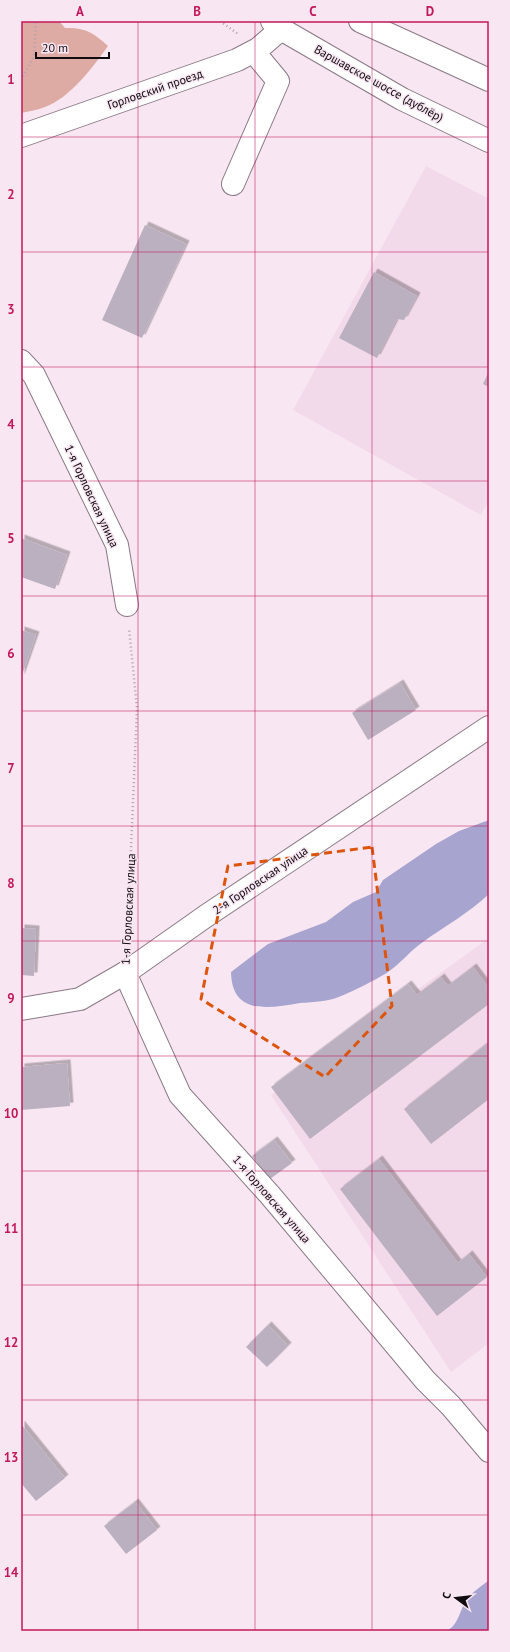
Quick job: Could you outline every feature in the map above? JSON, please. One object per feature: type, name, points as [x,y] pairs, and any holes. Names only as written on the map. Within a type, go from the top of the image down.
[{"type":"street","points":[[360,21],[489,80]]},
{"type":"street","name":"Горловский проезд","points":[[21,136],[237,60],[249,45],[276,25]]},
{"type":"street","name":"Варшавское шоссе (дублёр)","points":[[276,25],[402,99],[489,141]]},
{"type":"street","points":[[233,184],[278,81],[249,45]]},
{"type":"street","name":"1-я Горловская улица","points":[[21,361],[34,375],[117,546],[127,605]]},
{"type":"street","name":"2-я Горловская улица","points":[[21,1009],[80,999],[125,973],[206,916],[489,727]]},
{"type":"street","name":"1-я Горловская улица","points":[[125,973],[180,1095],[270,1195],[425,1380],[451,1406],[489,1451]]},
{"type":"path","points":[[21,80],[34,56],[36,21]]},
{"type":"path","points":[[220,21],[249,45]]},
{"type":"path","name":"1-я Горловская улица","points":[[125,973],[136,708],[127,605]]},
{"type":"highlighted area","points":[[372,847],[392,1006],[325,1077],[201,999],[228,866]]},
{"type":"shaded area","points":[[21,21],[59,21],[65,28],[84,30],[94,34],[108,46],[88,72],[63,97],[45,107],[21,113]]},
{"type":"shaded area","points":[[426,166],[489,199],[489,500],[481,515],[293,410]]},
{"type":"shaded area","points":[[489,938],[489,1343],[451,1372],[271,1095]]},
{"type":"water","points":[[489,820],[489,894],[418,946],[388,972],[353,991],[325,1001],[265,1007],[254,1006],[245,1002],[238,996],[233,986],[231,972],[268,944],[326,922],[353,902],[376,892],[383,880],[436,844],[459,831]]},
{"type":"water","points":[[489,1580],[489,1631],[446,1631],[450,1629],[457,1621],[469,1596]]},
{"type":"building","points":[[145,225],[186,244],[142,338],[102,320]]},
{"type":"building","points":[[374,272],[417,296],[404,320],[397,319],[377,358],[339,338]]},
{"type":"building","points":[[489,371],[489,387],[483,384]]},
{"type":"building","points":[[21,538],[67,555],[55,589],[21,577]]},
{"type":"building","points":[[21,630],[36,635],[21,678]]},
{"type":"building","points":[[400,683],[416,710],[368,740],[352,713]]},
{"type":"building","points":[[21,928],[36,929],[34,976],[21,975]]},
{"type":"building","points":[[473,967],[489,988],[489,1004],[310,1139],[271,1087],[408,984],[417,995],[441,977],[448,986]]},
{"type":"building","points":[[489,1042],[489,1099],[431,1144],[404,1109]]},
{"type":"building","points":[[67,1063],[70,1106],[21,1110],[21,1067]]},
{"type":"building","points":[[274,1140],[292,1163],[270,1179],[252,1156]]},
{"type":"building","points":[[379,1159],[458,1263],[469,1254],[487,1277],[437,1316],[340,1189]]},
{"type":"building","points":[[268,1325],[288,1346],[267,1367],[246,1347]]},
{"type":"building","points":[[21,1424],[65,1478],[36,1501],[21,1483]]},
{"type":"building","points":[[135,1502],[157,1530],[126,1554],[104,1526]]}]
